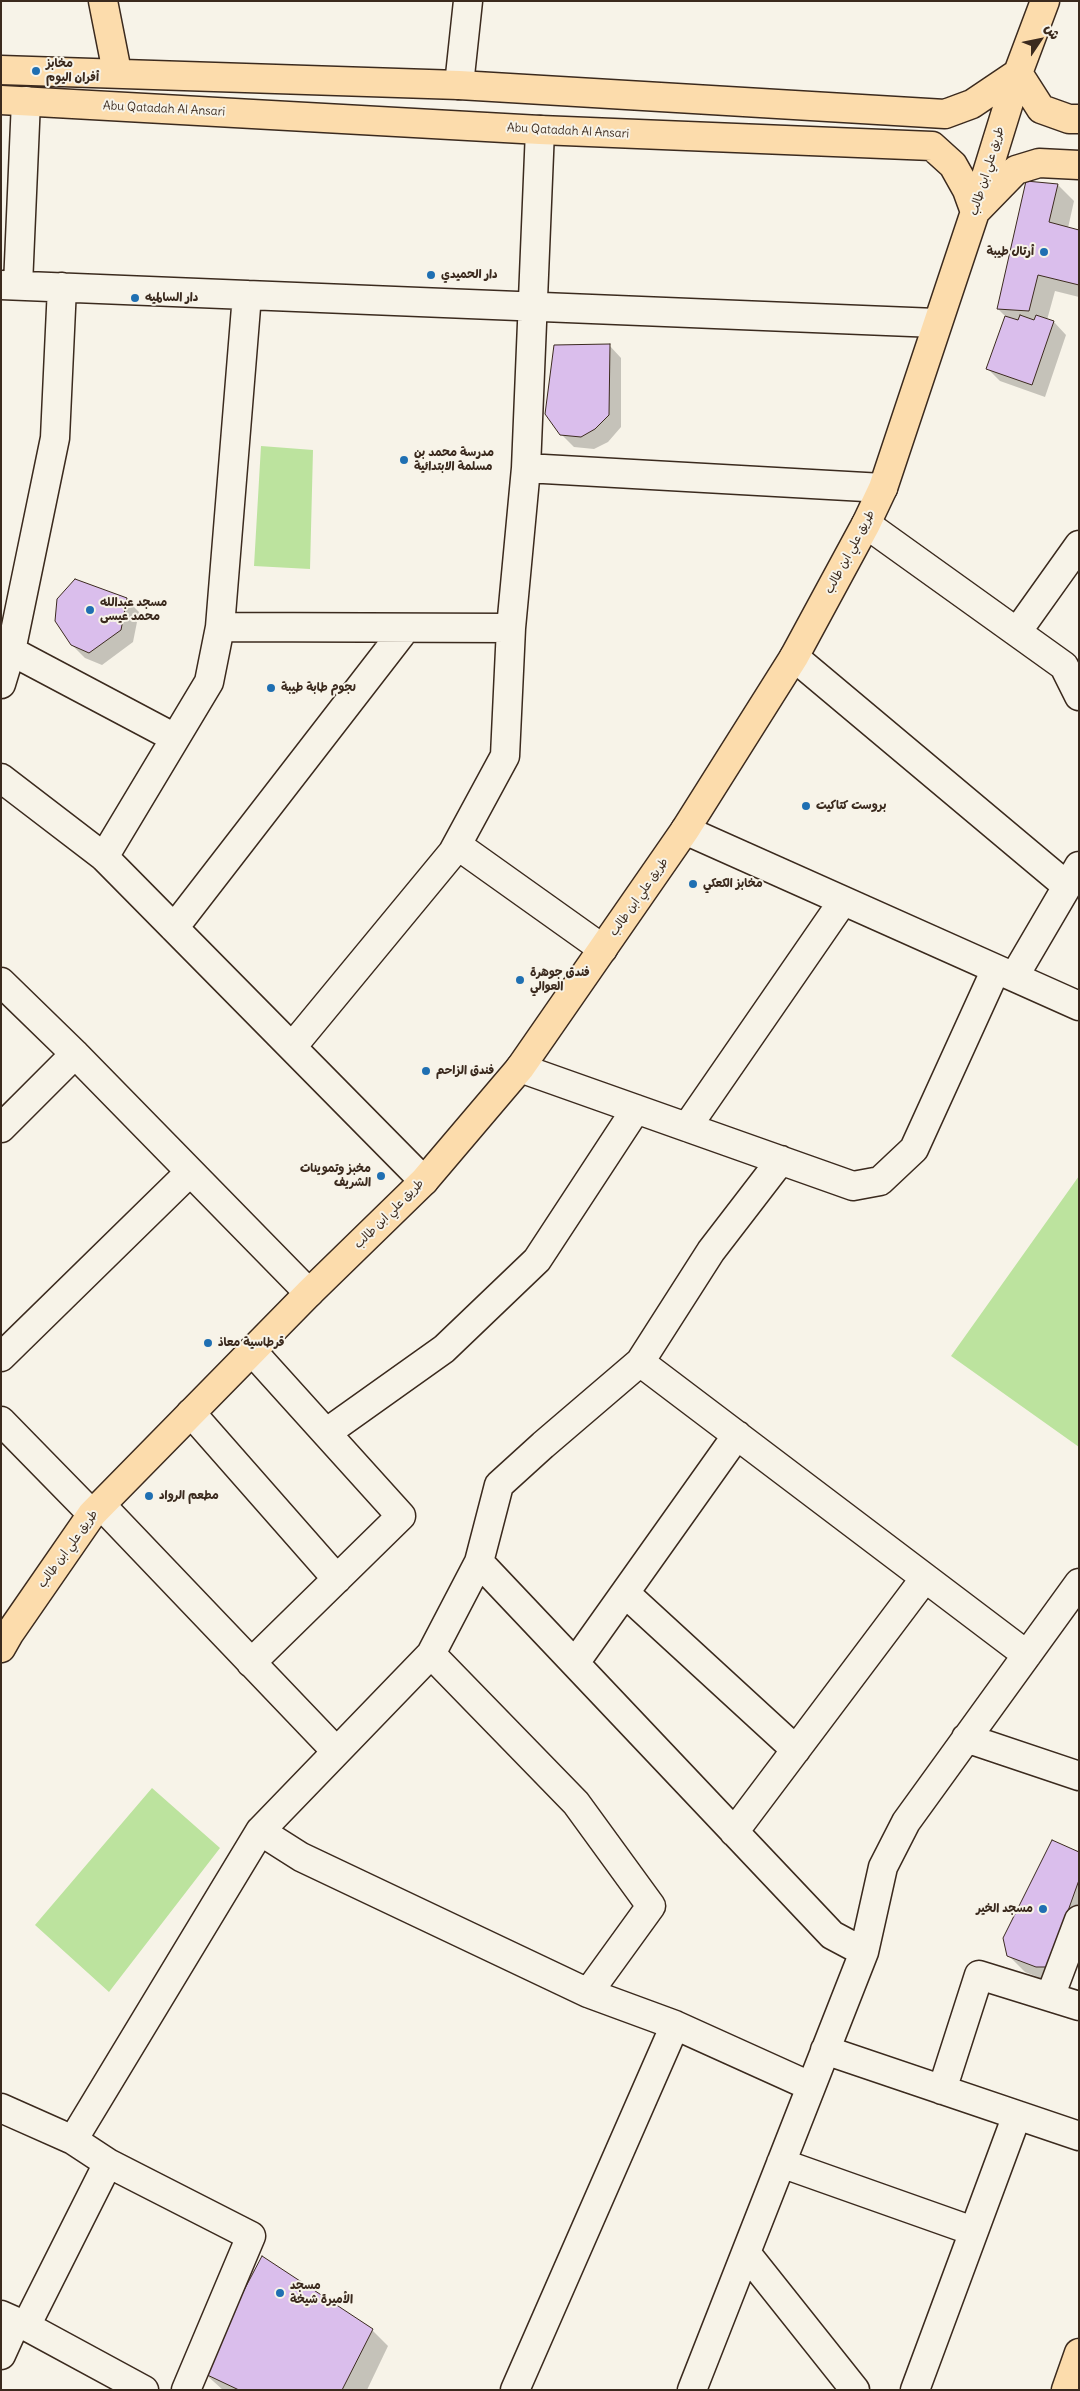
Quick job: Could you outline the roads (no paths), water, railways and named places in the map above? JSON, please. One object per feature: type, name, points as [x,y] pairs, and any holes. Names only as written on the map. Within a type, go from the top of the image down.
[{"type":"main road","points":[[103,1],[118,72]]},
{"type":"main road","name":"طريق علي ابن طالب","points":[[1,1648],[96,1509],[309,1293],[424,1181],[520,1068],[685,830],[794,657],[866,524],[883,488],[936,323],[975,212],[1018,72],[1045,1]]},
{"type":"main road","points":[[1,70],[118,72],[459,85],[945,114],[972,104],[1018,72],[1041,109],[1069,119],[1079,119]]},
{"type":"main road","name":"Abu Qatadah Al Ansari","points":[[14,101],[540,130],[932,146],[953,165],[967,190],[975,212]]},
{"type":"main road","points":[[975,212],[1016,170],[1039,163],[1079,165]]},
{"type":"main road","points":[[1066,2390],[1079,2353]]},
{"type":"street","points":[[459,85],[468,1]]},
{"type":"street","points":[[14,101],[10,285],[936,323]]},
{"type":"street","points":[[292,1047],[457,844],[505,756],[511,628],[526,468],[540,130]]},
{"type":"street","points":[[1,684],[11,651],[55,438],[62,287]]},
{"type":"street","points":[[104,857],[209,682],[220,627],[247,295]]},
{"type":"street","points":[[526,468],[883,488]]},
{"type":"street","points":[[866,524],[1064,666],[1079,696]]},
{"type":"street","points":[[1017,632],[1079,546]]},
{"type":"street","points":[[220,627],[511,628]]},
{"type":"street","points":[[174,928],[406,628]]},
{"type":"street","points":[[11,651],[175,738]]},
{"type":"street","points":[[520,1068],[853,1186],[880,1181],[914,1149],[1005,973],[1073,876],[794,657]]},
{"type":"street","points":[[1,778],[104,857],[424,1181]]},
{"type":"street","points":[[685,830],[1079,1006]]},
{"type":"street","points":[[457,844],[603,949]]},
{"type":"street","points":[[688,1127],[843,901]]},
{"type":"street","points":[[1,982],[75,1054],[309,1293]]},
{"type":"street","points":[[1,1128],[75,1054]]},
{"type":"street","points":[[326,1433],[444,1348],[537,1260],[636,1109]]},
{"type":"street","points":[[73,2140],[260,1831],[431,1654],[479,1562],[500,1485],[543,1445],[640,1362],[710,1251],[781,1160]]},
{"type":"street","points":[[1,1357],[190,1172]]},
{"type":"street","points":[[251,1662],[401,1516],[252,1351]]},
{"type":"street","points":[[640,1362],[1027,1655]]},
{"type":"street","points":[[191,1413],[337,1579]]},
{"type":"street","points":[[1,1422],[96,1509],[251,1662],[336,1751]]},
{"type":"street","points":[[575,1663],[737,1435]]},
{"type":"street","points":[[479,1562],[832,1935],[864,1952]]},
{"type":"street","points":[[734,1832],[925,1578]]},
{"type":"street","points":[[692,2390],[864,1952],[883,1867],[906,1822],[1079,1583]]},
{"type":"street","points":[[625,1593],[796,1750]]},
{"type":"street","points":[[431,1654],[576,1803],[651,1906],[588,1994]]},
{"type":"street","points":[[966,1738],[1079,1776]]},
{"type":"street","points":[[260,1831],[301,1857],[588,1994],[675,2025],[810,2086]]},
{"type":"street","points":[[1050,1997],[1079,1920]]},
{"type":"street","points":[[942,2090],[979,1975],[1079,2006]]},
{"type":"street","points":[[515,2390],[675,2025]]},
{"type":"street","points":[[825,2050],[1079,2136]]},
{"type":"street","points":[[1,2108],[73,2140],[108,2163],[251,2236],[186,2390]]},
{"type":"street","points":[[915,2390],[1017,2115]]},
{"type":"street","points":[[781,2162],[974,2231]]},
{"type":"street","points":[[1,2355],[14,2321],[108,2163]]},
{"type":"street","points":[[746,2253],[855,2390]]},
{"type":"street","points":[[14,2321],[144,2390]]},
{"type":"place","name":"مخابز أفران اليوم","points":[[36,71]]},
{"type":"place","name":"أرتال طيبة","points":[[1044,252]]},
{"type":"place","name":"دار الحميدي","points":[[431,275]]},
{"type":"place","name":"دار السالميه","points":[[135,298]]},
{"type":"place","name":"مدرسة محمد بن مسلمة الابتدائية","points":[[404,460]]},
{"type":"place","name":"مسجد عبدالله محمد عيسى","points":[[90,610]]},
{"type":"place","name":"نجوم طابة طيبة","points":[[271,688]]},
{"type":"place","name":"بروست كتاكيت","points":[[806,806]]},
{"type":"place","name":"مخابز الكعكي","points":[[693,884]]},
{"type":"place","name":"فندق جوهرة العوالي","points":[[520,980]]},
{"type":"place","name":"فندق الزاحم","points":[[426,1071]]},
{"type":"place","name":"مخبز وتموينات الشريف","points":[[381,1176]]},
{"type":"place","name":"قرطاسية معاذ","points":[[208,1343]]},
{"type":"place","name":"مطعم الرواد","points":[[149,1496]]},
{"type":"place","name":"مسجد الخير","points":[[1043,1909]]},
{"type":"place","name":"مسجد الأميرة شيخة","points":[[280,2293]]}]
